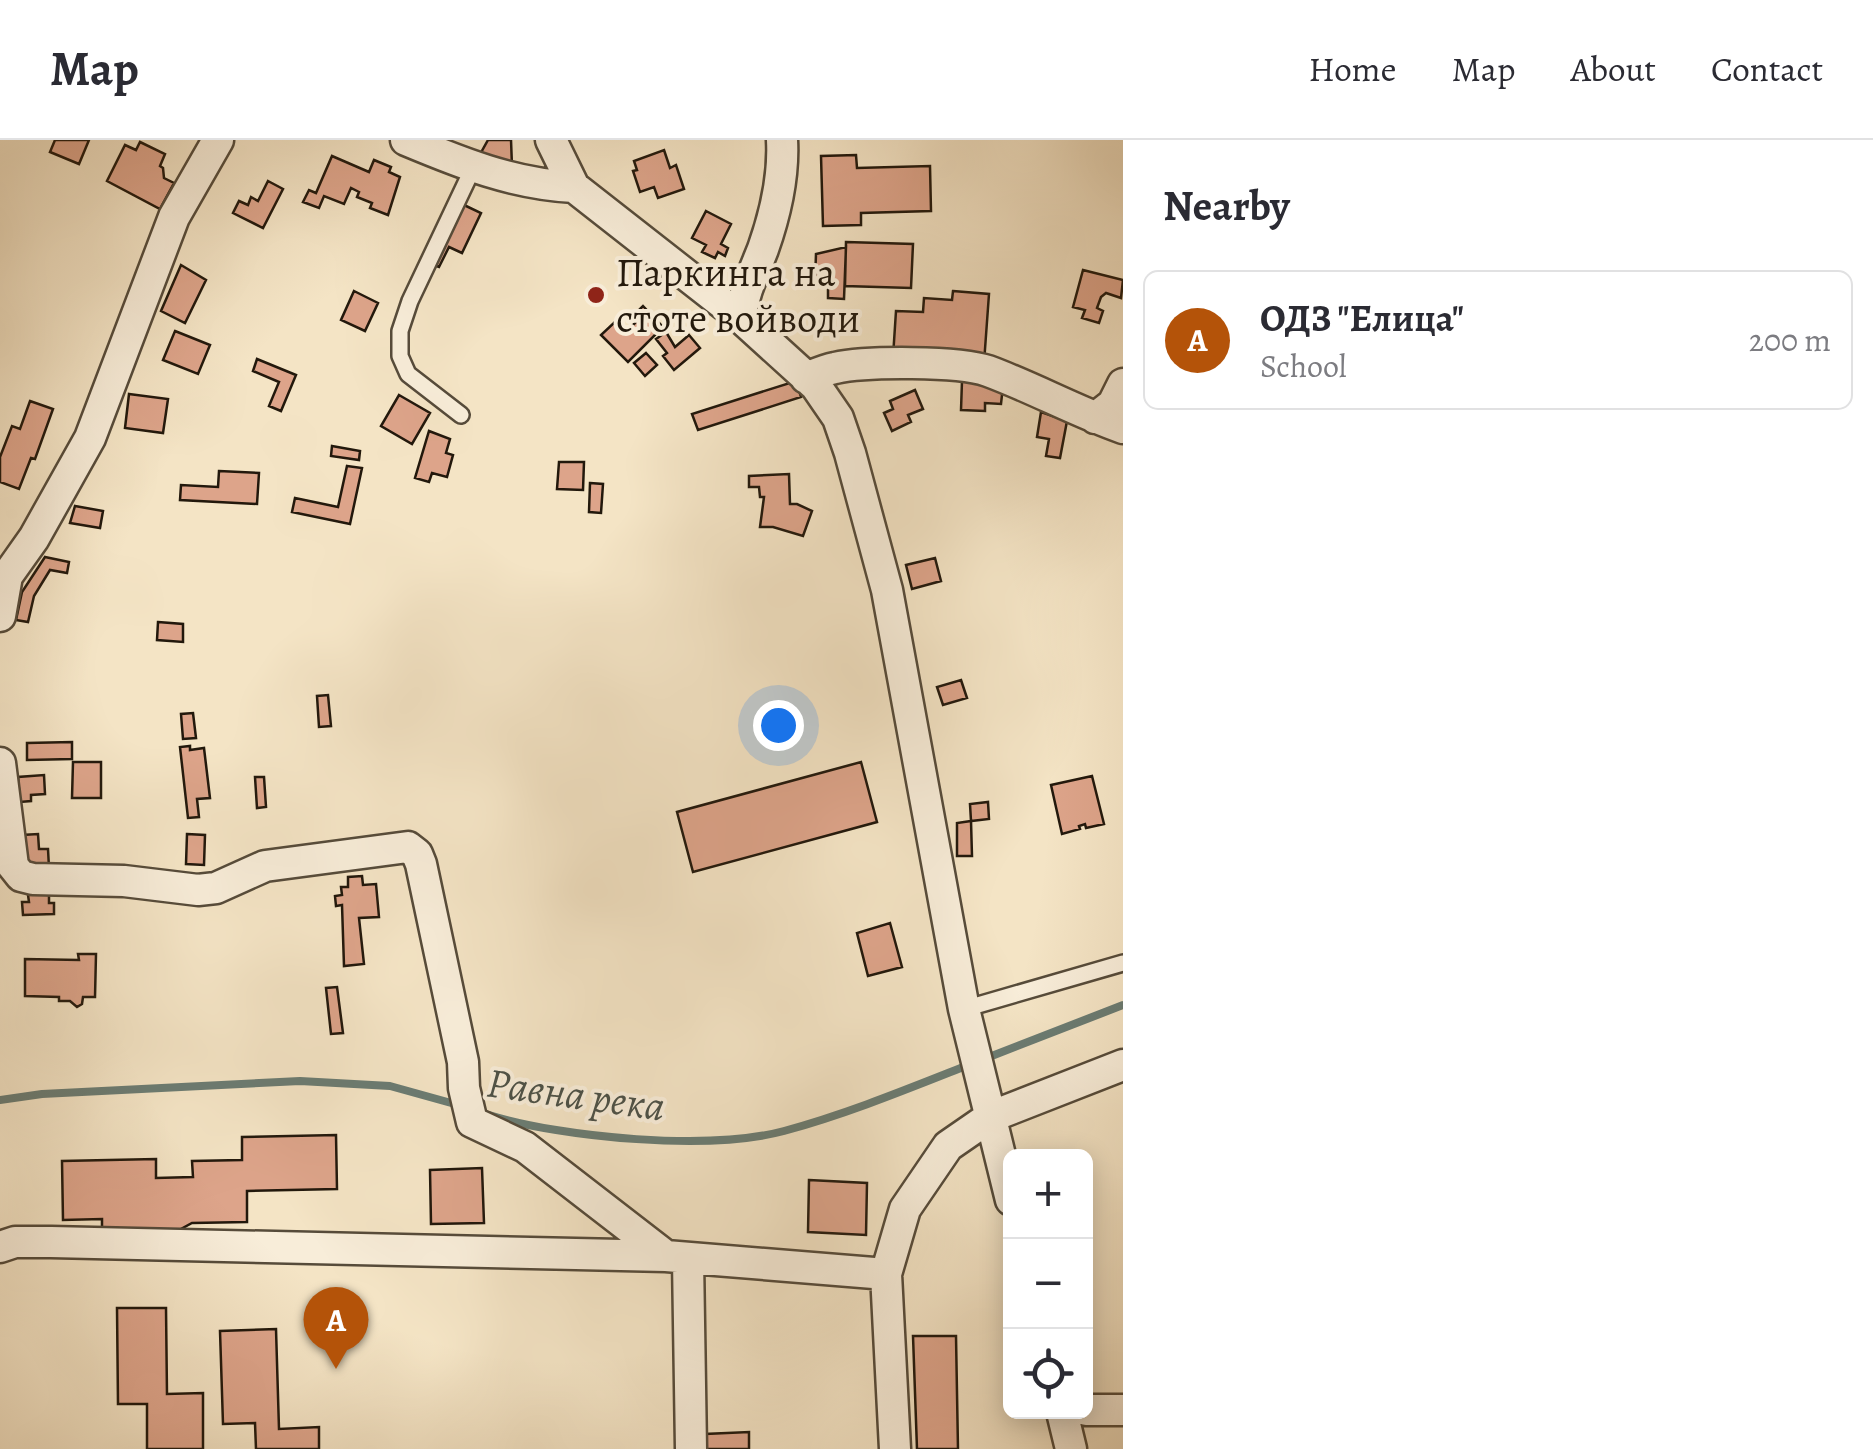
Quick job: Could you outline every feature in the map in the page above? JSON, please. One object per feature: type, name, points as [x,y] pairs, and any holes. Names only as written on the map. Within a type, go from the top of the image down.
[{"type":"street","points":[[0,616],[7,576],[34,538],[90,438],[174,217],[218,140]]},
{"type":"street","points":[[406,140],[473,168],[536,185],[574,187]]},
{"type":"street","points":[[551,140],[574,187],[772,342],[838,418],[887,590],[964,1009],[1003,1171]]},
{"type":"street","points":[[740,317],[772,222],[783,160],[782,140]]},
{"type":"street","points":[[806,378],[834,368],[866,365],[967,366],[1109,423],[1123,384]]},
{"type":"street","points":[[0,763],[14,866],[21,876],[33,879],[216,888],[265,866],[408,847],[417,854],[464,1062],[464,1088],[472,1122],[526,1147],[677,1258],[692,1449]]},
{"type":"street","points":[[896,1449],[886,1274],[905,1209],[948,1146],[990,1117],[1123,1065]]},
{"type":"street","points":[[0,1247],[15,1242],[51,1242],[677,1258],[886,1274]]},
{"type":"street","points":[[1093,1410],[1123,1410]]},
{"type":"street","points":[[1064,1419],[1071,1449]]},
{"type":"lane","points":[[461,415],[408,374],[400,356],[400,331],[473,168]]},
{"type":"lane","points":[[964,1009],[1123,963]]},
{"type":"building","points":[[55,140],[89,140],[79,164],[50,152]]},
{"type":"building","points":[[488,140],[511,140],[512,166],[478,158]]},
{"type":"building","points":[[140,142],[165,154],[160,166],[164,178],[174,183],[160,209],[107,181],[125,145],[136,150]]},
{"type":"building","points":[[664,150],[670,168],[676,165],[684,189],[658,198],[654,187],[640,192],[634,161]]},
{"type":"building","points":[[856,155],[857,168],[930,166],[931,211],[861,213],[861,225],[823,226],[821,156]]},
{"type":"building","points":[[332,156],[369,172],[374,160],[391,167],[389,172],[400,177],[388,215],[370,208],[372,203],[357,197],[359,192],[351,188],[344,204],[324,196],[319,208],[303,202],[309,190],[316,193]]},
{"type":"building","points":[[268,181],[283,189],[263,228],[233,213],[239,201],[248,205],[251,197],[258,201]]},
{"type":"building","points":[[464,205],[481,213],[462,253],[449,247],[439,267],[431,264]]},
{"type":"building","points":[[706,211],[731,224],[721,244],[728,248],[725,256],[718,252],[715,258],[702,252],[706,245],[692,238]]},
{"type":"building","points":[[846,242],[913,244],[911,288],[845,286]]},
{"type":"building","points":[[846,247],[844,299],[828,298],[828,282],[815,281],[816,254]]},
{"type":"building","points":[[181,265],[206,280],[185,323],[161,311]]},
{"type":"building","points":[[1083,270],[1123,280],[1121,298],[1106,293],[1101,297],[1097,308],[1103,311],[1099,323],[1082,318],[1085,310],[1073,307]]},
{"type":"building","points":[[354,291],[378,303],[365,331],[341,320]]},
{"type":"building","points":[[953,291],[989,294],[984,363],[893,357],[896,311],[923,312],[924,298],[952,300]]},
{"type":"building","points":[[643,306],[663,327],[628,362],[601,335],[617,320],[627,331],[637,321],[632,317]]},
{"type":"building","points":[[175,331],[210,345],[198,374],[163,360]]},
{"type":"building","points":[[666,332],[675,347],[689,335],[700,348],[674,370],[656,339]]},
{"type":"building","points":[[646,353],[657,365],[645,376],[634,363]]},
{"type":"building","points":[[257,359],[296,375],[281,411],[269,406],[279,382],[253,371]]},
{"type":"building","points":[[796,381],[801,397],[698,430],[692,414]]},
{"type":"building","points":[[962,381],[1003,386],[1001,404],[985,403],[985,411],[961,410]]},
{"type":"building","points":[[915,390],[923,409],[908,415],[911,422],[892,431],[884,413],[893,409],[890,401]]},
{"type":"building","points":[[129,394],[168,399],[163,433],[125,428]]},
{"type":"building","points":[[399,395],[430,413],[412,444],[381,426]]},
{"type":"building","points":[[30,401],[53,409],[19,489],[0,482],[0,457],[12,426],[20,429]]},
{"type":"building","points":[[1041,412],[1067,421],[1060,458],[1046,456],[1049,439],[1037,437]]},
{"type":"building","points":[[429,431],[450,439],[446,453],[453,455],[447,477],[432,473],[429,482],[415,478]]},
{"type":"building","points":[[332,446],[360,451],[359,460],[331,456]]},
{"type":"building","points":[[559,462],[584,462],[583,490],[557,489]]},
{"type":"building","points":[[347,466],[362,468],[350,524],[292,512],[295,498],[338,507]]},
{"type":"building","points":[[219,471],[259,473],[257,504],[180,500],[181,485],[218,487]]},
{"type":"building","points":[[789,474],[790,504],[812,511],[803,536],[760,527],[764,497],[760,497],[759,487],[749,487],[749,476]]},
{"type":"building","points":[[590,483],[603,484],[601,513],[589,512]]},
{"type":"building","points":[[75,506],[103,511],[100,528],[70,523]]},
{"type":"building","points":[[45,557],[69,562],[67,573],[50,570],[34,596],[28,622],[16,620],[22,592]]},
{"type":"building","points":[[935,558],[941,581],[912,589],[906,565]]},
{"type":"building","points":[[158,622],[183,624],[183,642],[157,640]]},
{"type":"building","points":[[961,680],[967,698],[943,705],[937,687]]},
{"type":"building","points":[[328,695],[331,726],[319,727],[317,696]]},
{"type":"building","points":[[193,713],[196,738],[183,739],[181,714]]},
{"type":"building","points":[[72,742],[72,759],[27,760],[27,743]]},
{"type":"building","points":[[190,746],[190,750],[204,748],[210,798],[197,799],[199,817],[188,818],[180,747]]},
{"type":"building","points":[[73,762],[101,762],[101,798],[72,798]]},
{"type":"building","points":[[861,762],[877,822],[693,872],[677,812]]},
{"type":"building","points":[[44,775],[45,794],[31,795],[31,801],[20,802],[18,777]]},
{"type":"building","points":[[1092,776],[1104,824],[1086,828],[1085,824],[1062,834],[1051,785]]},
{"type":"building","points":[[255,777],[264,777],[266,807],[257,808]]},
{"type":"building","points":[[988,802],[989,819],[971,821],[970,804]]},
{"type":"building","points":[[971,821],[972,856],[957,856],[957,823]]},
{"type":"building","points":[[38,834],[39,849],[48,849],[49,868],[24,876],[22,835]]},
{"type":"building","points":[[187,834],[205,835],[204,865],[186,864]]},
{"type":"building","points":[[362,876],[363,885],[376,884],[379,917],[359,918],[364,964],[344,966],[342,905],[336,906],[335,896],[342,895],[341,887],[348,887],[348,877]]},
{"type":"building","points":[[49,894],[54,914],[23,915],[22,902],[29,902],[28,895]]},
{"type":"building","points":[[890,923],[902,967],[868,976],[857,933]]},
{"type":"building","points":[[78,954],[96,954],[95,997],[83,997],[77,1007],[70,1001],[59,1001],[59,997],[25,996],[25,959],[79,960]]},
{"type":"building","points":[[337,987],[343,1033],[331,1034],[326,988]]},
{"type":"building","points":[[336,1135],[337,1189],[247,1191],[247,1222],[192,1223],[168,1236],[102,1237],[102,1219],[63,1220],[62,1161],[156,1159],[156,1178],[193,1177],[192,1161],[242,1160],[242,1137]]},
{"type":"building","points":[[482,1168],[484,1223],[431,1224],[430,1170]]},
{"type":"building","points":[[809,1180],[867,1183],[866,1235],[808,1232]]},
{"type":"building","points":[[117,1308],[166,1308],[167,1394],[203,1393],[203,1449],[147,1449],[147,1404],[118,1404]]},
{"type":"building","points":[[276,1329],[279,1429],[319,1427],[319,1449],[256,1449],[255,1423],[223,1424],[220,1331]]},
{"type":"building","points":[[913,1336],[956,1336],[958,1449],[917,1449]]},
{"type":"building","points":[[749,1432],[749,1449],[705,1449],[705,1434]]},
{"type":"waterway","name":"Равна река","points":[[984,1059],[1123,1005]]},
{"type":"waterway","name":"Равна река","points":[[489,1115],[556,1130],[636,1139],[753,1137],[831,1117],[971,1064]]},
{"type":"waterway","name":"Равна река","points":[[0,1100],[42,1094],[300,1081],[390,1086],[462,1106]]},
{"type":"place","name":"Паркинга на стоте войводи","points":[[596,295]]},
{"type":"place","name":"ОДЗ \"Елица\"","points":[[336,1369]]}]
